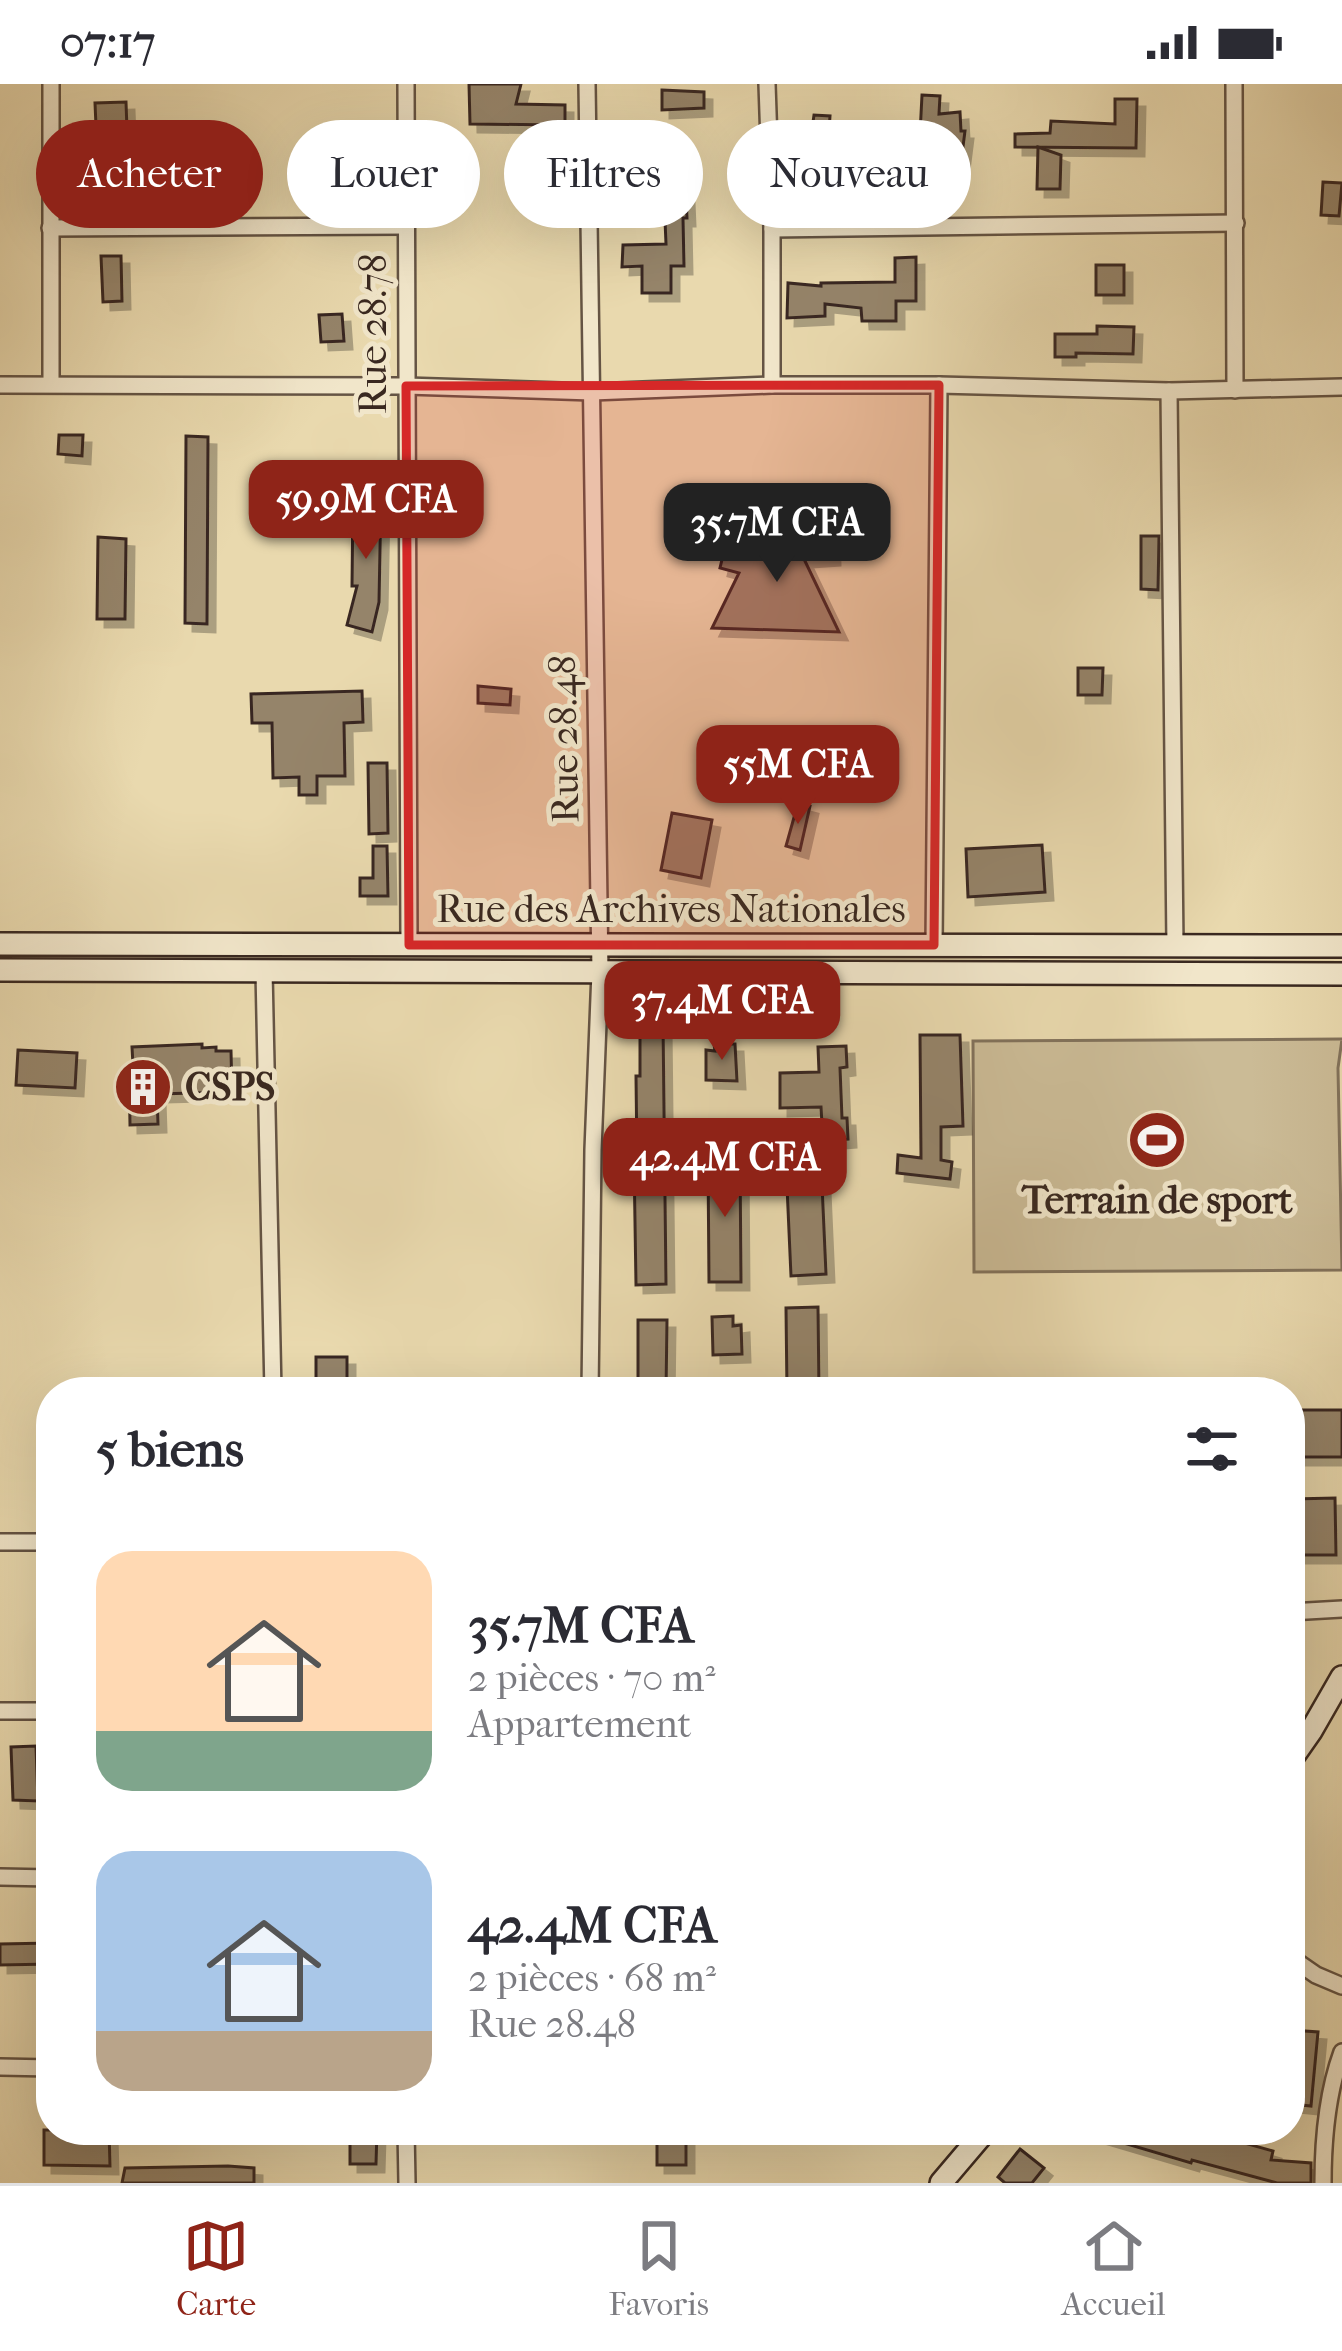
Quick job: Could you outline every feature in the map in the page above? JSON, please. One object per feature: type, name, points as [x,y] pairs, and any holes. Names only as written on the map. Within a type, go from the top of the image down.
[{"type":"street","points":[[51,84],[51,120]]},
{"type":"street","name":"Rue 28.78","points":[[406,84],[406,120]]},
{"type":"street","name":"Rue 28.48","points":[[587,84],[600,945],[590,1377]]},
{"type":"street","points":[[767,84],[772,385]]},
{"type":"street","points":[[1234,84],[1235,390]]},
{"type":"street","points":[[772,229],[1236,223]]},
{"type":"street","points":[[50,228],[51,384]]},
{"type":"street","name":"Rue 28.78","points":[[406,228],[409,945]]},
{"type":"street","points":[[0,385],[406,386],[592,392],[772,385],[1168,391],[1342,387]]},
{"type":"street","points":[[934,945],[939,385]]},
{"type":"street","points":[[1168,391],[1175,946]]},
{"type":"street","name":"Rue des Archives Nationales","points":[[0,944],[1342,946]]},
{"type":"street","name":"Rue des Archives Nationales","points":[[0,970],[1342,974]]},
{"type":"street","points":[[264,971],[273,1377]]},
{"type":"street","points":[[0,1542],[36,1542]]},
{"type":"street","points":[[1305,1611],[1342,1609]]},
{"type":"street","points":[[1305,1740],[1342,1677]]},
{"type":"street","points":[[0,1711],[36,1712]]},
{"type":"street","points":[[0,1877],[36,1878]]},
{"type":"street","points":[[1305,1967],[1342,1986]]},
{"type":"street","points":[[1322,2183],[1330,2092],[1342,2052]]},
{"type":"street","points":[[0,2068],[36,2068]]},
{"type":"street","points":[[406,2145],[406,2183]]},
{"type":"street","points":[[941,2183],[973,2145]]},
{"type":"highlighted area","points":[[939,385],[934,945],[409,945],[406,386]]},
{"type":"shaded area","name":"Terrain de sport","points":[[1342,1039],[1338,1068],[1342,1270],[974,1272],[973,1041]]},
{"type":"building","points":[[469,84],[521,84],[516,104],[565,105],[565,120],[504,120],[504,124],[470,120]]},
{"type":"building","points":[[662,90],[704,92],[704,108],[662,110]]},
{"type":"building","points":[[922,95],[940,96],[939,114],[960,112],[960,120],[921,120]]},
{"type":"building","points":[[1115,99],[1137,99],[1136,148],[1015,147],[1015,134],[1050,133],[1051,121],[1115,124]]},
{"type":"building","points":[[126,102],[127,120],[96,120],[95,103]]},
{"type":"building","points":[[1038,147],[1061,155],[1060,189],[1037,189]]},
{"type":"building","points":[[1323,182],[1342,183],[1339,216],[1321,215]]},
{"type":"building","points":[[665,228],[683,228],[684,266],[671,266],[671,293],[642,293],[642,266],[622,267],[623,245],[666,244]]},
{"type":"building","points":[[101,256],[121,256],[122,301],[103,302]]},
{"type":"building","points":[[916,257],[916,301],[896,301],[896,321],[862,321],[861,308],[825,304],[825,316],[787,318],[788,283],[895,282],[895,258]]},
{"type":"building","points":[[1096,265],[1124,265],[1124,295],[1096,295]]},
{"type":"building","points":[[342,314],[344,341],[321,342],[319,315]]},
{"type":"building","points":[[1097,326],[1134,327],[1133,354],[1055,357],[1055,334],[1097,334]]},
{"type":"building","points":[[59,435],[83,435],[82,456],[58,454]]},
{"type":"building","points":[[186,436],[208,437],[207,624],[185,623]]},
{"type":"building","points":[[353,497],[381,497],[379,602],[372,632],[347,625],[357,586],[352,586]]},
{"type":"building","points":[[831,529],[832,557],[804,559],[839,632],[712,628],[739,573],[720,568],[726,543],[751,549],[756,538]]},
{"type":"building","points":[[1141,536],[1159,536],[1158,590],[1141,589]]},
{"type":"building","points":[[98,537],[126,539],[125,619],[97,619]]},
{"type":"building","points":[[1078,668],[1103,668],[1102,695],[1078,695]]},
{"type":"building","points":[[478,686],[511,689],[510,705],[478,703]]},
{"type":"building","points":[[362,691],[363,722],[344,723],[345,776],[317,776],[317,795],[299,795],[299,777],[273,778],[272,723],[252,723],[251,694]]},
{"type":"building","points":[[368,763],[387,763],[388,833],[369,834]]},
{"type":"building","points":[[798,803],[810,806],[800,850],[786,846]]},
{"type":"building","points":[[672,813],[712,820],[701,878],[661,870]]},
{"type":"building","points":[[1042,845],[1045,892],[968,897],[966,849]]},
{"type":"building","points":[[373,846],[387,846],[388,896],[360,896],[360,878],[373,878]]},
{"type":"building","points":[[640,1022],[663,1022],[666,1284],[636,1285],[634,1159]]},
{"type":"building","points":[[920,1035],[960,1035],[963,1126],[941,1127],[941,1160],[952,1162],[950,1179],[897,1173],[898,1155],[921,1158]]},
{"type":"building","name":"CSPS","points":[[202,1044],[202,1048],[231,1051],[232,1092],[157,1094],[158,1124],[130,1125],[132,1047]]},
{"type":"building","points":[[714,1044],[735,1044],[737,1081],[706,1080],[706,1050],[715,1051]]},
{"type":"building","points":[[846,1046],[847,1067],[840,1068],[842,1118],[847,1118],[848,1139],[823,1141],[821,1107],[780,1108],[780,1073],[819,1072],[818,1047]]},
{"type":"building","points":[[18,1050],[77,1053],[75,1088],[16,1085]]},
{"type":"building","points":[[740,1158],[741,1282],[709,1282],[708,1159]]},
{"type":"building","points":[[821,1162],[826,1274],[791,1276],[786,1164]]},
{"type":"building","points":[[818,1307],[819,1377],[787,1377],[786,1308]]},
{"type":"building","points":[[733,1316],[733,1326],[741,1325],[742,1354],[713,1355],[712,1317]]},
{"type":"building","points":[[638,1320],[667,1320],[666,1377],[638,1377]]},
{"type":"building","points":[[316,1357],[347,1357],[347,1377],[316,1377]]},
{"type":"building","points":[[1305,1410],[1342,1410],[1342,1457],[1305,1457]]},
{"type":"building","points":[[1335,1498],[1336,1555],[1305,1555],[1305,1499]]},
{"type":"building","points":[[36,1746],[36,1801],[13,1800],[11,1747]]},
{"type":"building","points":[[36,1943],[36,1964],[0,1965],[0,1944]]},
{"type":"building","points":[[1305,2031],[1318,2032],[1311,2106],[1305,2105]]},
{"type":"building","points":[[44,2145],[109,2145],[110,2166],[44,2165]]},
{"type":"building","points":[[350,2145],[377,2145],[376,2164],[350,2164]]},
{"type":"building","points":[[657,2145],[686,2145],[686,2165],[657,2165]]},
{"type":"building","points":[[1130,2145],[1252,2145],[1273,2151],[1271,2160],[1311,2163],[1311,2183],[1277,2183]]},
{"type":"building","points":[[1020,2149],[1044,2168],[1032,2183],[1005,2183],[998,2177]]},
{"type":"building","points":[[125,2168],[254,2168],[254,2183],[122,2183]]},
{"type":"place","name":"CSPS","points":[[143,1087]]},
{"type":"place","name":"Terrain de sport","points":[[1157,1140]]}]
